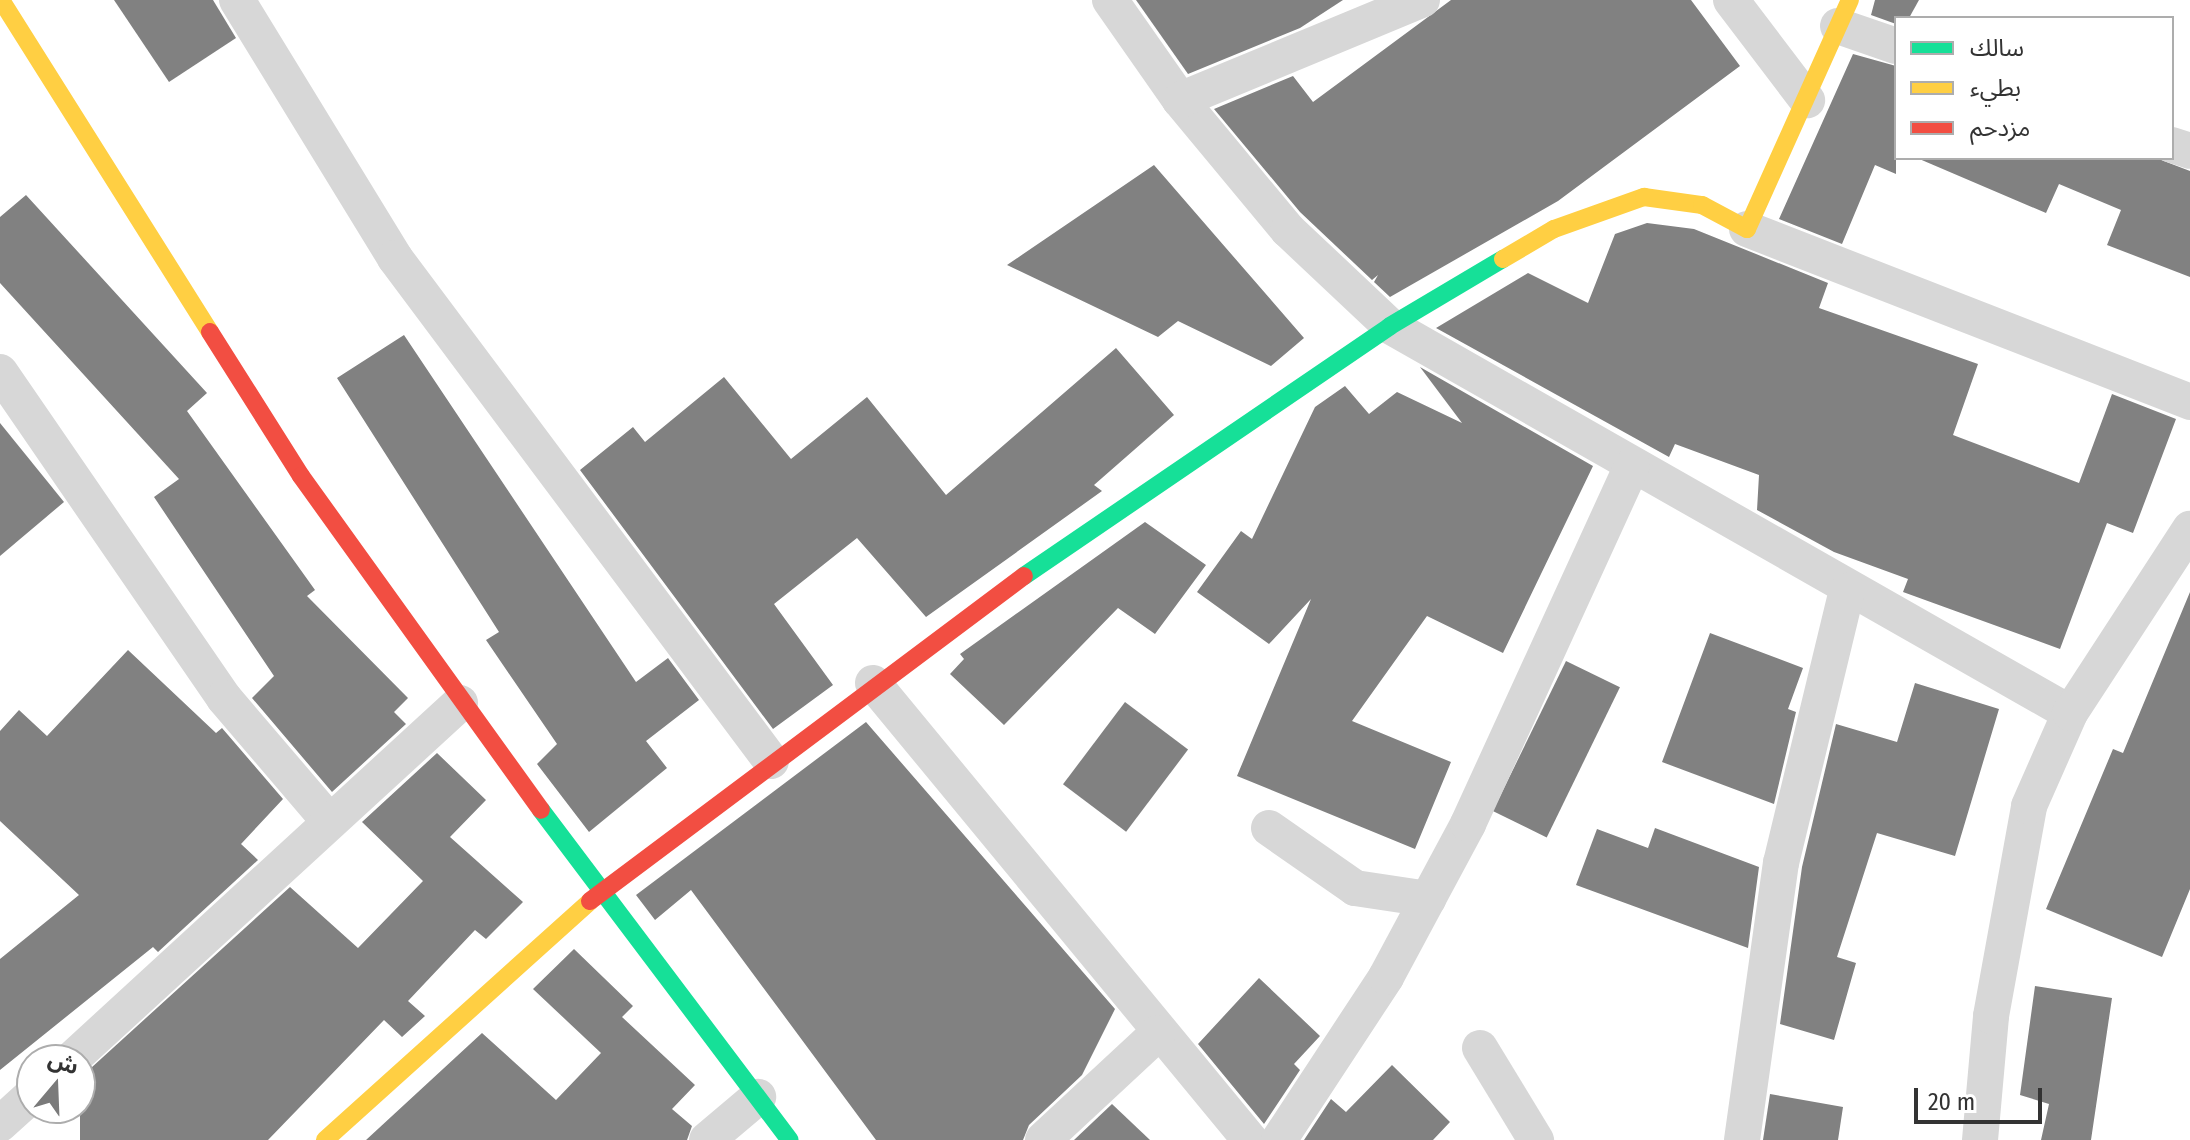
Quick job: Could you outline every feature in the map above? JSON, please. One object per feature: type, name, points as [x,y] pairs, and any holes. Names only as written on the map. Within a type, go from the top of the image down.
[{"type":"street","points":[[1,0],[301,476],[460,703],[790,1140]]},
{"type":"street","points":[[237,0],[395,258],[771,761]]},
{"type":"street","points":[[1110,0],[1180,100],[1288,230],[1390,326],[1847,591],[2070,713]]},
{"type":"street","points":[[1180,100],[1422,0]]},
{"type":"street","points":[[1731,0],[1807,100]]},
{"type":"street","points":[[1747,229],[1844,13],[1894,45]]},
{"type":"street","points":[[325,1140],[603,889],[873,683],[1390,326],[1554,229],[1644,197],[1702,205],[1747,229],[2190,402]]},
{"type":"street","points":[[0,372],[206,673],[329,821]]},
{"type":"street","points":[[1279,1140],[1428,899],[1632,466]]},
{"type":"street","points":[[1980,1140],[2016,862],[2029,806],[2070,713],[2190,529]]},
{"type":"street","points":[[1742,1140],[1781,863],[1847,591]]},
{"type":"street","points":[[873,683],[1158,1033],[1250,1140]]},
{"type":"street","points":[[88,1044],[460,703]]},
{"type":"street","points":[[1269,828],[1355,888],[1428,899]]},
{"type":"street","points":[[1043,1140],[1158,1033]]},
{"type":"street","points":[[1480,1048],[1536,1140]]},
{"type":"street","points":[[707,1140],[758,1097]]},
{"type":"street","points":[[0,1124],[16,1110]]},
{"type":"building","points":[[114,0],[213,0],[236,38],[169,82]]},
{"type":"building","points":[[1136,0],[1343,0],[1300,28],[1188,74]]},
{"type":"building","points":[[1451,0],[1691,0],[1740,66],[1558,201],[1390,297],[1374,282],[1378,275],[1372,280],[1300,212],[1214,109],[1293,76],[1313,102]]},
{"type":"building","points":[[1875,0],[1919,0],[1910,16],[1894,16],[1894,23],[1871,15]]},
{"type":"building","points":[[1853,54],[1894,65],[1896,174],[1875,165],[1842,244],[1779,219]]},
{"type":"building","points":[[1922,160],[2161,160],[2190,171],[2190,277],[2107,245],[2121,210],[2059,184],[2046,213]]},
{"type":"building","points":[[1154,165],[1304,338],[1271,366],[1178,321],[1158,337],[1007,265]]},
{"type":"building","points":[[26,195],[207,393],[187,411],[315,590],[307,596],[408,698],[394,712],[406,724],[332,792],[252,698],[274,676],[154,497],[179,479],[0,283],[0,217]]},
{"type":"building","points":[[1647,223],[1694,229],[1828,283],[1819,308],[1978,364],[1953,435],[2079,483],[2112,394],[2176,419],[2133,533],[2107,523],[2060,649],[1903,592],[1908,579],[1834,552],[1757,510],[1759,475],[1675,444],[1669,457],[1436,328],[1528,273],[1588,303],[1615,234]]},
{"type":"building","points":[[404,335],[636,682],[668,658],[699,700],[646,741],[667,768],[589,832],[537,764],[557,744],[486,640],[499,632],[337,378]]},
{"type":"building","points":[[1116,348],[1174,415],[1094,485],[1102,491],[926,617],[857,538],[774,604],[833,685],[773,729],[580,470],[633,427],[645,442],[724,377],[791,459],[867,397],[946,495]]},
{"type":"building","points":[[1420,367],[1593,466],[1503,653],[1427,616],[1352,721],[1451,762],[1415,849],[1237,776],[1311,599],[1269,644],[1197,592],[1241,531],[1252,539],[1315,407],[1345,386],[1369,414],[1397,392],[1462,423]]},
{"type":"building","points":[[0,423],[64,502],[0,556]]},
{"type":"building","points":[[1145,522],[1206,565],[1155,634],[1118,608],[1004,725],[950,674],[964,659],[960,654]]},
{"type":"building","points":[[2190,592],[2190,889],[2162,957],[2046,909],[2113,749],[2123,753]]},
{"type":"building","points":[[1710,633],[1803,668],[1788,709],[1796,712],[1774,804],[1662,762]]},
{"type":"building","points":[[128,650],[216,733],[222,728],[283,799],[241,844],[258,860],[158,952],[153,947],[32,1044],[16,1044],[16,1057],[0,1070],[0,959],[79,895],[0,821],[0,731],[19,710],[47,736]]},
{"type":"building","points":[[1566,661],[1620,687],[1547,837],[1493,811]]},
{"type":"building","points":[[1915,683],[1999,709],[1955,856],[1877,833],[1837,957],[1856,963],[1834,1040],[1780,1024],[1802,867],[1836,724],[1897,742]]},
{"type":"building","points":[[1125,702],[1188,750],[1126,832],[1063,784]]},
{"type":"building","points":[[866,722],[1115,1009],[1082,1075],[1029,1125],[1023,1140],[876,1140],[691,890],[655,920],[636,895]]},
{"type":"building","points":[[437,753],[486,800],[450,837],[523,902],[486,939],[475,930],[408,1001],[425,1016],[402,1037],[384,1020],[268,1140],[80,1140],[80,1124],[96,1124],[96,1063],[290,887],[358,948],[423,881],[362,822]]},
{"type":"building","points":[[1655,828],[1759,867],[1748,948],[1576,885],[1597,829],[1648,848]]},
{"type":"building","points":[[574,949],[633,1006],[622,1017],[695,1085],[672,1109],[692,1126],[687,1140],[366,1140],[482,1033],[556,1100],[601,1053],[533,989]]},
{"type":"building","points":[[1259,978],[1320,1036],[1294,1064],[1300,1070],[1264,1124],[1198,1044]]},
{"type":"building","points":[[2035,986],[2112,998],[2091,1140],[2041,1140],[2049,1104],[2020,1095]]},
{"type":"building","points":[[1392,1065],[1450,1122],[1433,1140],[1304,1140],[1331,1099],[1346,1112]]},
{"type":"building","points":[[1770,1094],[1843,1107],[1838,1140],[1763,1140]]},
{"type":"building","points":[[1112,1104],[1150,1140],[1074,1140]]},
{"type":"traffic: fast","points":[[1024,576],[1390,326],[1503,259]]},
{"type":"traffic: fast","points":[[541,810],[790,1140]]},
{"type":"traffic: slow","points":[[1,0],[210,332]]},
{"type":"traffic: slow","points":[[1503,259],[1554,229],[1644,197],[1702,205],[1747,229],[1850,0]]},
{"type":"traffic: slow","points":[[325,1140],[590,901]]},
{"type":"traffic: jam","points":[[210,332],[301,476],[541,810]]},
{"type":"traffic: jam","points":[[590,901],[1024,576]]}]
